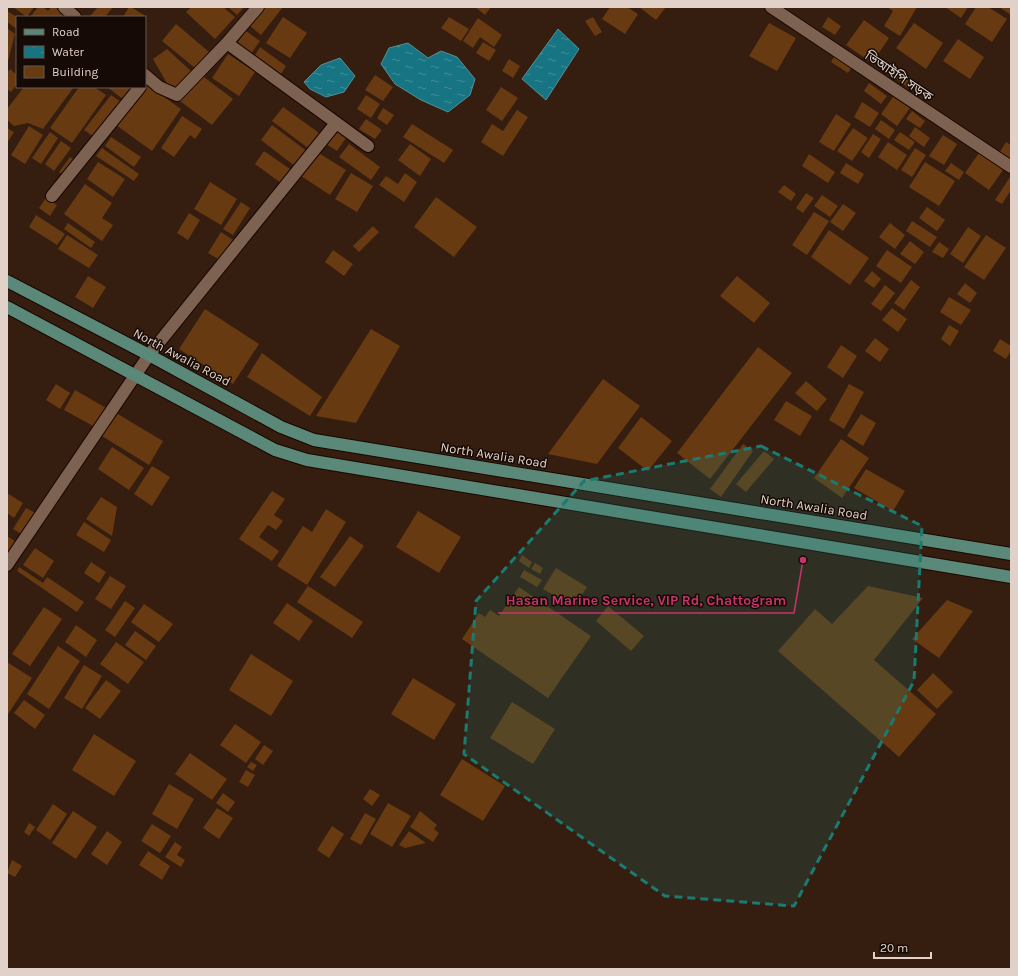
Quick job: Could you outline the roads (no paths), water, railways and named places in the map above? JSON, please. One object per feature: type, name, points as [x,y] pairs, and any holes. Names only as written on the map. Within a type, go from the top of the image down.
[{"type":"main road","name":"North Awalia Road","points":[[7,281],[149,355],[281,427],[314,440],[1011,554]]},
{"type":"main road","points":[[7,307],[275,450],[307,460],[1011,577]]},
{"type":"street","points":[[64,7],[75,16]]},
{"type":"street","points":[[146,78],[159,87],[177,95],[227,43],[258,7]]},
{"type":"street","name":"ভিআইপি সড়ক","points":[[771,7],[1011,167]]},
{"type":"street","points":[[227,43],[368,146]]},
{"type":"street","points":[[52,196],[139,88]]},
{"type":"street","points":[[7,565],[149,355],[336,123]]},
{"type":"water","points":[[558,29],[579,49],[546,100],[522,79]]},
{"type":"water","points":[[408,43],[428,58],[441,51],[457,57],[475,79],[470,95],[448,112],[421,100],[395,84],[381,64],[389,48]]},
{"type":"water","points":[[340,58],[355,76],[344,92],[326,97],[310,89],[304,82],[321,65]]},
{"type":"place","name":"Hasan Marine Service, VIP Rd, Chattogram","points":[[803,560]]}]
